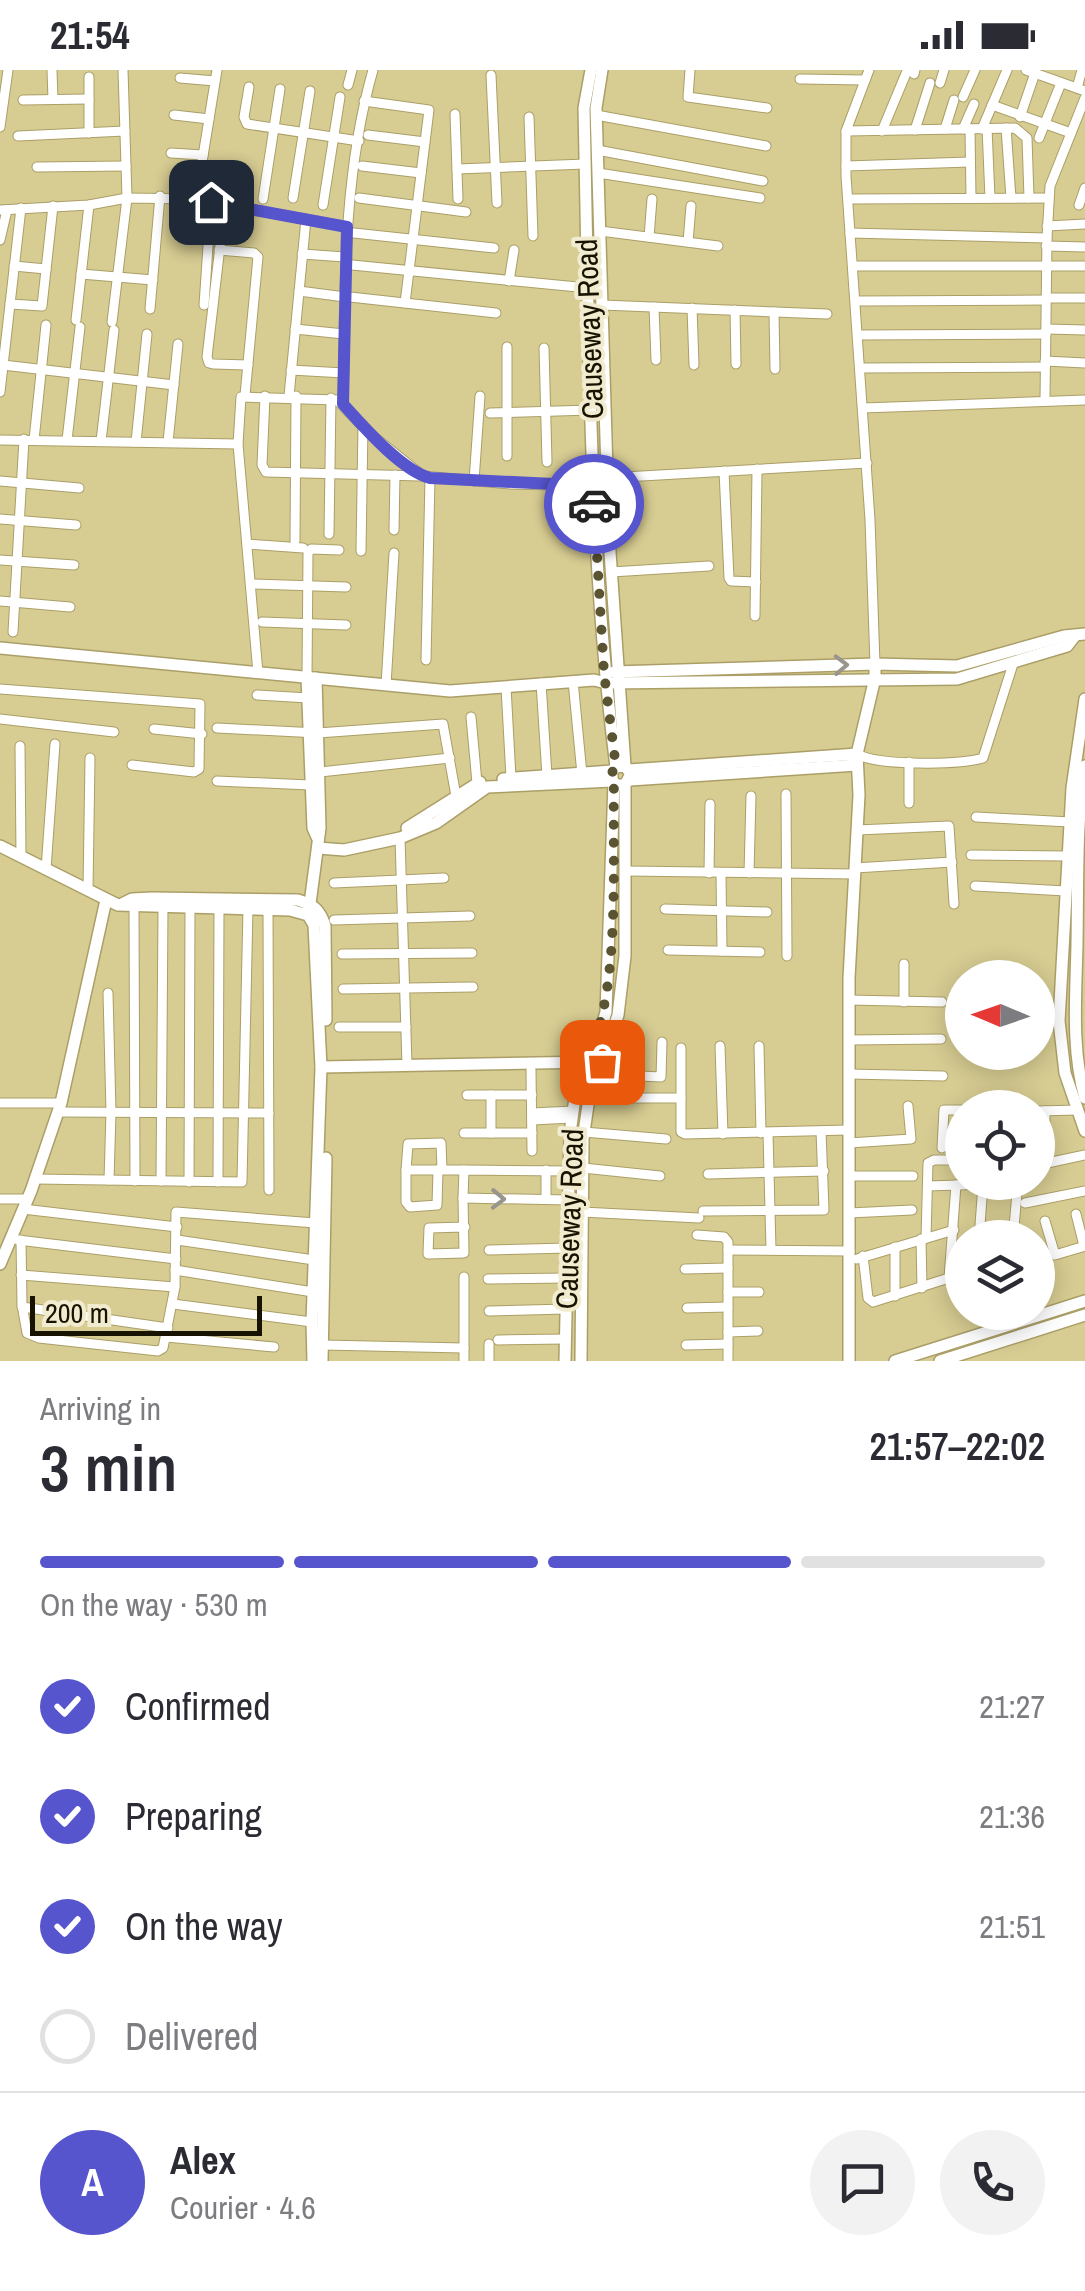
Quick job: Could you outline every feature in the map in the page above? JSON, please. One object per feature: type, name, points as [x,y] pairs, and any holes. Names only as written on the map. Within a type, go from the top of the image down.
[{"type":"street","points":[[0,123],[8,70]]},
{"type":"street","points":[[52,70],[52,99]]},
{"type":"street","points":[[101,441],[126,198],[123,70]]},
{"type":"street","points":[[348,85],[352,70]]},
{"type":"street","points":[[343,404],[348,261],[364,138],[364,101],[373,70]]},
{"type":"street","name":"Causeway Road","points":[[591,70],[584,108],[588,288],[592,410],[602,470]]},
{"type":"street","name":"Causeway Road","points":[[581,1361],[584,1132],[589,1098],[618,1015],[625,956],[627,871],[609,678],[598,491],[602,470],[602,305],[596,116],[602,70]]},
{"type":"street","points":[[690,70],[688,97],[767,108]]},
{"type":"street","points":[[915,130],[944,70]]},
{"type":"street","points":[[945,129],[976,70]]},
{"type":"street","points":[[990,198],[984,128],[1007,70]]},
{"type":"street","points":[[1045,400],[1048,198],[1082,92],[1082,70]]},
{"type":"street","points":[[882,130],[912,72]]},
{"type":"street","points":[[1010,198],[1010,128],[1021,115],[1030,72],[1057,77],[1082,92]]},
{"type":"street","points":[[491,75],[497,204]]},
{"type":"street","points":[[800,79],[867,75],[846,131],[875,664],[860,760],[849,1000],[850,1212],[854,1256],[850,1361]]},
{"type":"street","points":[[180,78],[216,76],[196,199]]},
{"type":"street","points":[[1039,138],[1057,77]]},
{"type":"street","points":[[89,133],[90,78]]},
{"type":"street","points":[[249,86],[245,122],[334,137],[425,142]]},
{"type":"street","points":[[263,199],[280,89]]},
{"type":"street","points":[[292,198],[310,91]]},
{"type":"street","points":[[323,206],[340,96]]},
{"type":"street","points":[[24,100],[89,98]]},
{"type":"street","points":[[364,101],[427,108],[405,303]]},
{"type":"street","points":[[971,198],[967,129],[974,104]]},
{"type":"street","points":[[992,106],[1071,133]]},
{"type":"street","points":[[454,114],[458,199]]},
{"type":"street","points":[[174,115],[209,119]]},
{"type":"street","points":[[596,116],[766,146]]},
{"type":"street","points":[[529,117],[533,236]]},
{"type":"street","points":[[846,131],[1010,128],[1027,138],[1028,198]]},
{"type":"street","points":[[18,136],[125,131]]},
{"type":"street","points":[[597,150],[762,181]]},
{"type":"street","points":[[171,153],[203,154]]},
{"type":"street","points":[[846,166],[970,162]]},
{"type":"street","points":[[457,169],[585,164]]},
{"type":"street","points":[[37,166],[126,166]]},
{"type":"street","points":[[362,166],[421,173]]},
{"type":"street","points":[[598,174],[760,198]]},
{"type":"street","points":[[1079,206],[1085,188]]},
{"type":"street","points":[[150,309],[160,196]]},
{"type":"street","points":[[0,240],[4,210],[160,196],[225,204],[351,230],[494,248]]},
{"type":"street","points":[[359,198],[466,212]]},
{"type":"street","points":[[848,198],[1048,198]]},
{"type":"street","points":[[649,237],[652,199]]},
{"type":"street","points":[[204,305],[211,202]]},
{"type":"street","points":[[225,204],[208,363],[248,364]]},
{"type":"street","points":[[68,440],[89,205]]},
{"type":"street","points":[[10,304],[42,306],[54,206]]},
{"type":"street","points":[[688,242],[691,206]]},
{"type":"street","points":[[0,392],[21,208]]},
{"type":"street","points":[[247,544],[299,544],[291,370],[306,219]]},
{"type":"street","points":[[1047,237],[1085,224]]},
{"type":"street","points":[[600,231],[718,246]]},
{"type":"street","points":[[850,233],[1047,237],[1085,247]]},
{"type":"street","points":[[220,250],[254,253],[258,257],[245,395],[239,404],[238,444],[258,672]]},
{"type":"street","points":[[510,280],[514,250]]},
{"type":"street","points":[[302,254],[409,271],[588,288]]},
{"type":"street","points":[[14,266],[46,269]]},
{"type":"street","points":[[853,266],[1085,266]]},
{"type":"street","points":[[81,274],[153,280]]},
{"type":"street","points":[[299,291],[496,314]]},
{"type":"street","points":[[856,300],[1085,298]]},
{"type":"street","points":[[602,305],[827,314]]},
{"type":"street","points":[[654,307],[656,360]]},
{"type":"street","points":[[692,308],[694,365]]},
{"type":"street","points":[[735,310],[736,364]]},
{"type":"street","points":[[774,312],[774,369]]},
{"type":"street","points":[[13,632],[21,483],[46,325]]},
{"type":"street","points":[[295,329],[344,334]]},
{"type":"street","points":[[858,335],[1085,330]]},
{"type":"street","points":[[136,442],[147,334]]},
{"type":"street","points":[[168,442],[178,344]]},
{"type":"street","points":[[507,347],[507,456]]},
{"type":"street","points":[[544,348],[547,462]]},
{"type":"street","points":[[860,368],[1085,363]]},
{"type":"street","points":[[3,364],[174,385]]},
{"type":"street","points":[[291,370],[344,374]]},
{"type":"street","points":[[245,395],[331,398],[343,404],[362,426],[426,477]]},
{"type":"street","points":[[265,396],[262,470],[395,475],[598,491]]},
{"type":"street","points":[[474,481],[480,396]]},
{"type":"street","points":[[329,534],[331,398]]},
{"type":"street","points":[[863,408],[1085,400]]},
{"type":"street","points":[[490,414],[592,410]]},
{"type":"street","points":[[360,551],[362,426]]},
{"type":"street","points":[[0,440],[238,444]]},
{"type":"street","points":[[602,470],[724,471],[866,462]]},
{"type":"street","points":[[755,616],[757,469]]},
{"type":"street","points":[[724,471],[729,578],[756,582]]},
{"type":"street","points":[[394,530],[395,475]]},
{"type":"street","points":[[426,477],[426,660]]},
{"type":"street","points":[[0,481],[79,488]]},
{"type":"street","name":"Causeway Road","points":[[598,491],[611,572],[609,678]]},
{"type":"street","points":[[0,519],[76,525]]},
{"type":"street","points":[[318,842],[312,828],[310,785],[314,733],[309,550],[339,550]]},
{"type":"street","points":[[386,685],[394,553]]},
{"type":"street","points":[[0,560],[74,565]]},
{"type":"street","points":[[611,572],[710,566]]},
{"type":"street","points":[[250,584],[346,588]]},
{"type":"street","points":[[0,601],[70,607]]},
{"type":"street","points":[[262,622],[346,625]]},
{"type":"street","points":[[0,648],[450,691],[573,680],[875,664],[957,666],[1064,636],[1079,636]]},
{"type":"street","points":[[609,678],[957,679],[1067,646],[1079,636]]},
{"type":"street","points":[[318,842],[344,850],[400,838],[436,823],[486,788],[860,760],[982,758],[1013,664]]},
{"type":"street","points":[[312,678],[308,698],[320,772],[320,828],[310,910],[324,1067],[322,1361]]},
{"type":"street","points":[[573,680],[582,774]]},
{"type":"street","points":[[541,684],[546,776]]},
{"type":"street","points":[[506,687],[511,778]]},
{"type":"street","points":[[0,688],[196,702],[202,708],[201,766],[194,772],[132,765]]},
{"type":"street","points":[[257,696],[308,698]]},
{"type":"street","points":[[1085,699],[1070,822],[1060,1035],[1065,1073],[1085,1131]]},
{"type":"street","points":[[470,716],[477,783]]},
{"type":"street","points":[[0,720],[114,732]]},
{"type":"street","points":[[217,728],[314,733],[443,724],[456,796]]},
{"type":"street","points":[[154,729],[202,734]]},
{"type":"street","points":[[46,869],[56,744]]},
{"type":"street","points":[[20,746],[21,856]]},
{"type":"street","points":[[88,890],[90,758]]},
{"type":"street","points":[[320,772],[450,758]]},
{"type":"street","points":[[909,762],[909,803]]},
{"type":"street","points":[[1085,766],[1075,1032],[1076,1068],[1085,1098]]},
{"type":"street","points":[[336,847],[408,827],[477,783],[582,774],[621,775]]},
{"type":"street","name":"Causeway Road","points":[[566,1361],[572,1115],[585,1062],[598,1039],[606,1012],[621,775]]},
{"type":"street","points":[[217,781],[310,785]]},
{"type":"street","points":[[786,794],[787,956]]},
{"type":"street","points":[[749,873],[751,796]]},
{"type":"street","points":[[709,872],[710,804]]},
{"type":"street","points":[[976,817],[1070,822]]},
{"type":"street","points":[[857,830],[949,826],[954,904]]},
{"type":"street","points":[[400,838],[407,1065]]},
{"type":"street","points":[[0,846],[112,902],[134,907],[310,910]]},
{"type":"street","points":[[971,855],[1068,856]]},
{"type":"street","points":[[627,871],[787,874],[952,862]]},
{"type":"street","points":[[721,873],[722,951]]},
{"type":"street","points":[[334,883],[444,878]]},
{"type":"street","points":[[975,886],[1066,892]]},
{"type":"street","points":[[112,902],[152,898],[298,900],[310,910]]},
{"type":"street","points":[[0,1264],[16,1239],[59,1108],[112,902]]},
{"type":"street","points":[[134,907],[136,1181]]},
{"type":"street","points":[[160,1181],[164,907]]},
{"type":"street","points":[[189,1182],[190,908]]},
{"type":"street","points":[[218,1182],[219,908]]},
{"type":"street","points":[[35,1179],[240,1183],[245,1177],[248,908]]},
{"type":"street","points":[[665,909],[767,912]]},
{"type":"street","points":[[268,910],[269,1190]]},
{"type":"street","points":[[334,920],[470,916]]},
{"type":"street","points":[[668,950],[760,952]]},
{"type":"street","points":[[342,954],[472,953]]},
{"type":"street","points":[[904,964],[904,1002]]},
{"type":"street","points":[[343,989],[473,987]]},
{"type":"street","points":[[108,993],[112,1112],[109,1180]]},
{"type":"street","points":[[849,1000],[942,1002]]},
{"type":"street","points":[[339,1027],[406,1027]]},
{"type":"street","points":[[1060,1035],[1075,1032]]},
{"type":"street","points":[[849,1040],[941,1039]]},
{"type":"street","points":[[324,1067],[585,1062],[661,1077],[662,1042]]},
{"type":"street","points":[[720,1046],[724,1134]]},
{"type":"street","points":[[759,1046],[770,1172],[771,1250]]},
{"type":"street","points":[[681,1048],[682,1132],[821,1131],[906,1142],[911,1136],[908,1106]]},
{"type":"street","points":[[313,1361],[324,1067]]},
{"type":"street","points":[[532,1070],[532,1151]]},
{"type":"street","points":[[850,1074],[943,1076]]},
{"type":"street","points":[[466,1095],[532,1095]]},
{"type":"street","points":[[491,1095],[491,1133]]},
{"type":"street","points":[[589,1098],[681,1098]]},
{"type":"street","points":[[0,1103],[112,1112],[268,1114]]},
{"type":"street","points":[[942,1148],[945,1110]]},
{"type":"street","points":[[1055,1111],[1078,1110]]},
{"type":"street","points":[[532,1116],[572,1115]]},
{"type":"street","points":[[582,1212],[824,1210],[821,1131]]},
{"type":"street","points":[[584,1132],[666,1139]]},
{"type":"street","points":[[464,1133],[532,1133]]},
{"type":"street","points":[[411,1142],[441,1143],[437,1205],[410,1206],[406,1202],[406,1170],[406,1148],[411,1142]]},
{"type":"street","points":[[1055,1161],[1085,1154]]},
{"type":"street","points":[[922,1288],[930,1161],[945,1161]]},
{"type":"street","points":[[583,1168],[660,1176]]},
{"type":"street","points":[[406,1170],[569,1170]]},
{"type":"street","points":[[464,1170],[463,1198],[465,1227],[465,1249],[462,1255],[428,1254],[429,1228],[465,1227]]},
{"type":"street","points":[[546,1170],[546,1200]]},
{"type":"street","points":[[708,1174],[824,1171]]},
{"type":"street","points":[[850,1176],[913,1176]]},
{"type":"street","points":[[928,1186],[945,1186]]},
{"type":"street","points":[[1025,1203],[1085,1191]]},
{"type":"street","points":[[463,1198],[568,1200]]},
{"type":"street","points":[[0,1199],[177,1226]]},
{"type":"street","points":[[850,1212],[912,1210]]},
{"type":"street","points":[[16,1239],[27,1333],[39,1338],[158,1351],[163,1348],[173,1304],[176,1212],[316,1224]]},
{"type":"street","points":[[1055,1252],[1057,1256],[1084,1246],[1076,1214]]},
{"type":"street","points":[[728,1250],[854,1256],[945,1233]]},
{"type":"street","points":[[697,1234],[724,1237],[728,1250],[728,1361]]},
{"type":"street","points":[[16,1239],[313,1292]]},
{"type":"street","points":[[177,1240],[314,1260]]},
{"type":"street","points":[[895,1247],[895,1296]]},
{"type":"street","points":[[489,1250],[568,1248]]},
{"type":"street","points":[[854,1256],[869,1301],[945,1279]]},
{"type":"street","points":[[685,1269],[728,1268]]},
{"type":"street","points":[[21,1275],[174,1288]]},
{"type":"street","points":[[464,1277],[464,1361]]},
{"type":"street","points":[[488,1280],[567,1278]]},
{"type":"street","points":[[728,1292],[758,1292]]},
{"type":"street","points":[[895,1361],[1085,1301]]},
{"type":"street","points":[[173,1304],[312,1322]]},
{"type":"street","points":[[22,1307],[274,1346]]},
{"type":"street","points":[[687,1308],[728,1307]]},
{"type":"street","points":[[489,1311],[566,1309]]},
{"type":"street","points":[[940,1361],[1085,1315]]},
{"type":"street","points":[[728,1332],[758,1331]]},
{"type":"street","points":[[489,1361],[493,1342],[566,1339]]},
{"type":"street","points":[[686,1345],[728,1344]]},
{"type":"street","points":[[322,1345],[464,1348]]},
{"type":"street","points":[[368,1346],[368,1361]]},
{"type":"street","points":[[401,1349],[401,1361]]},
{"type":"way so far","points":[[594,504],[604,673],[616,767],[611,774],[612,883],[606,1012],[598,1039],[585,1062],[602,1062]]},
{"type":"route","points":[[211,202],[347,227],[343,404],[396,456],[430,478],[594,486],[594,504]]}]
